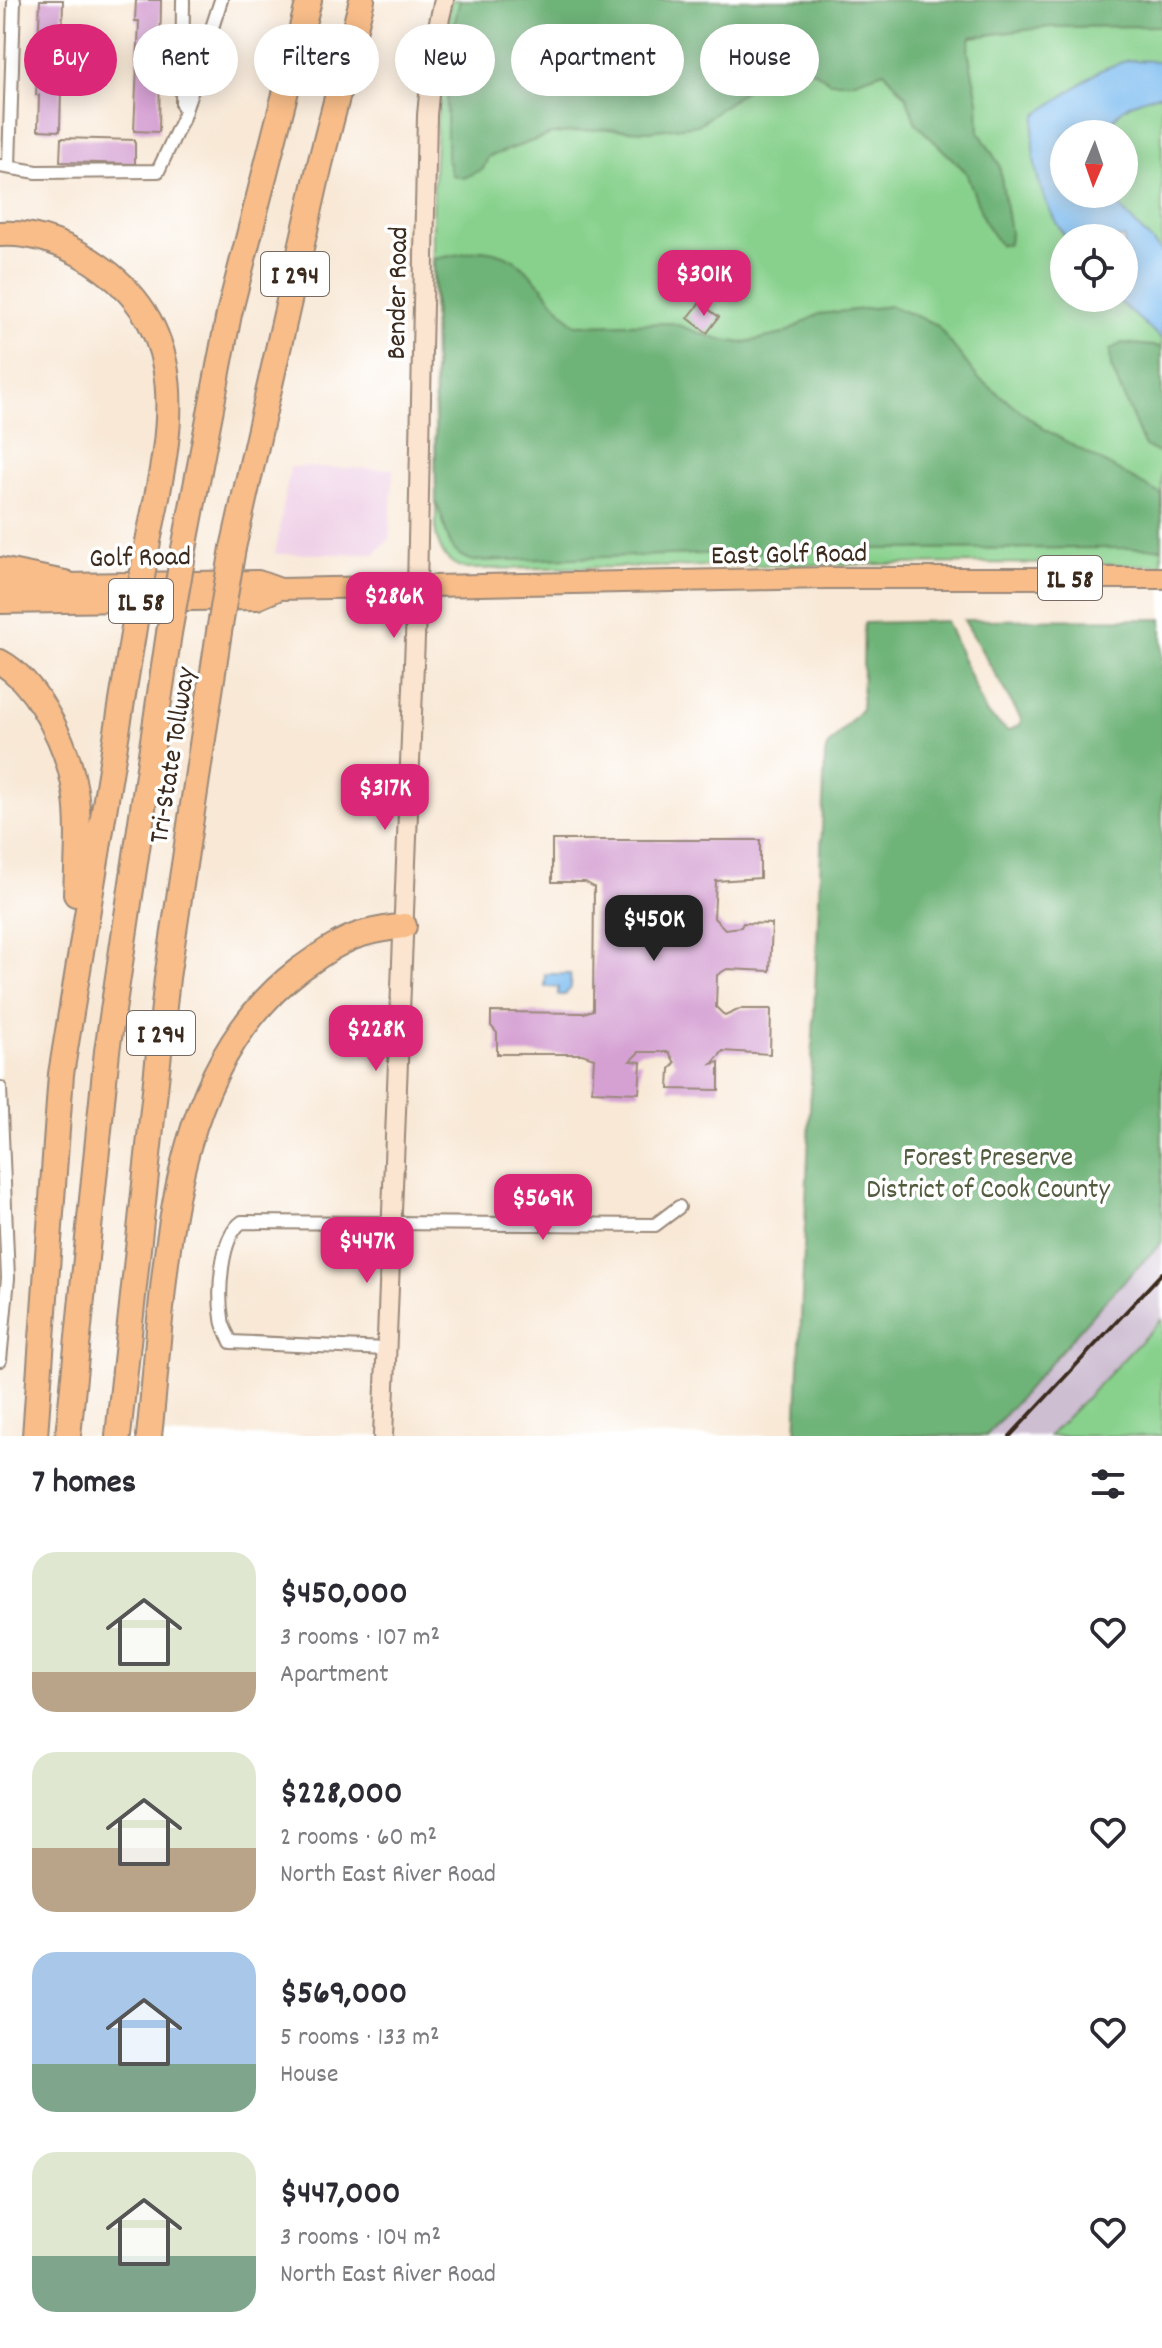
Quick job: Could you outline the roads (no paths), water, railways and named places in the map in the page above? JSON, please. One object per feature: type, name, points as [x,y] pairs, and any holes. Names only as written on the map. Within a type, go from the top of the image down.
[{"type":"highway","name":"Tri-State Tollway","points":[[68,1436],[107,1051],[169,633],[229,314],[309,0]]},
{"type":"highway","name":"Tri-State Tollway","points":[[118,1436],[167,978],[233,548],[320,164],[362,0]]},
{"type":"highway","points":[[0,234],[52,241],[84,254],[115,278],[142,307],[160,341],[170,387],[168,433],[61,1074],[35,1436]]},
{"type":"highway","points":[[0,570],[65,583]]},
{"type":"highway","points":[[0,662],[11,668],[38,698],[59,733],[73,768],[79,814],[72,995]]},
{"type":"highway","points":[[149,1436],[180,1179],[202,1100],[227,1049],[259,1006],[329,948],[361,934],[404,926]]},
{"type":"main road","name":"East Golf Road","points":[[417,588],[828,578],[1162,578]]},
{"type":"main road","name":"Golf Road","points":[[0,585],[258,581],[280,589],[417,588]]},
{"type":"main road","name":"Golf Road","points":[[0,603],[257,599],[280,589]]},
{"type":"street","points":[[14,0],[4,166],[37,172],[158,171],[182,120],[221,0]]},
{"type":"street","points":[[182,120],[183,0]]},
{"type":"street","name":"Bender Road","points":[[383,1436],[417,588],[427,115],[444,0]]},
{"type":"street","points":[[0,1088],[8,1278],[0,1360]]},
{"type":"street","points":[[386,1349],[231,1342],[221,1320],[225,1243],[234,1227],[242,1222],[655,1225],[679,1207]]},
{"type":"water","points":[[1128,60],[1157,61],[1162,65],[1162,94],[1135,102],[1121,110],[1114,120],[1050,120],[1050,208],[1121,208],[1135,224],[1057,224],[1038,179],[1033,147],[1036,115],[1101,70]]},
{"type":"water","points":[[1138,227],[1162,252],[1162,339],[1131,312],[1138,312]]},
{"type":"water","points":[[545,974],[570,974],[571,987],[565,995],[558,995],[558,987],[545,987]]},
{"type":"railway","points":[[1010,1436],[1162,1273]]},
{"type":"park label","name":"Forest Preserve District of Cook County","points":[[988,1171]]}]
